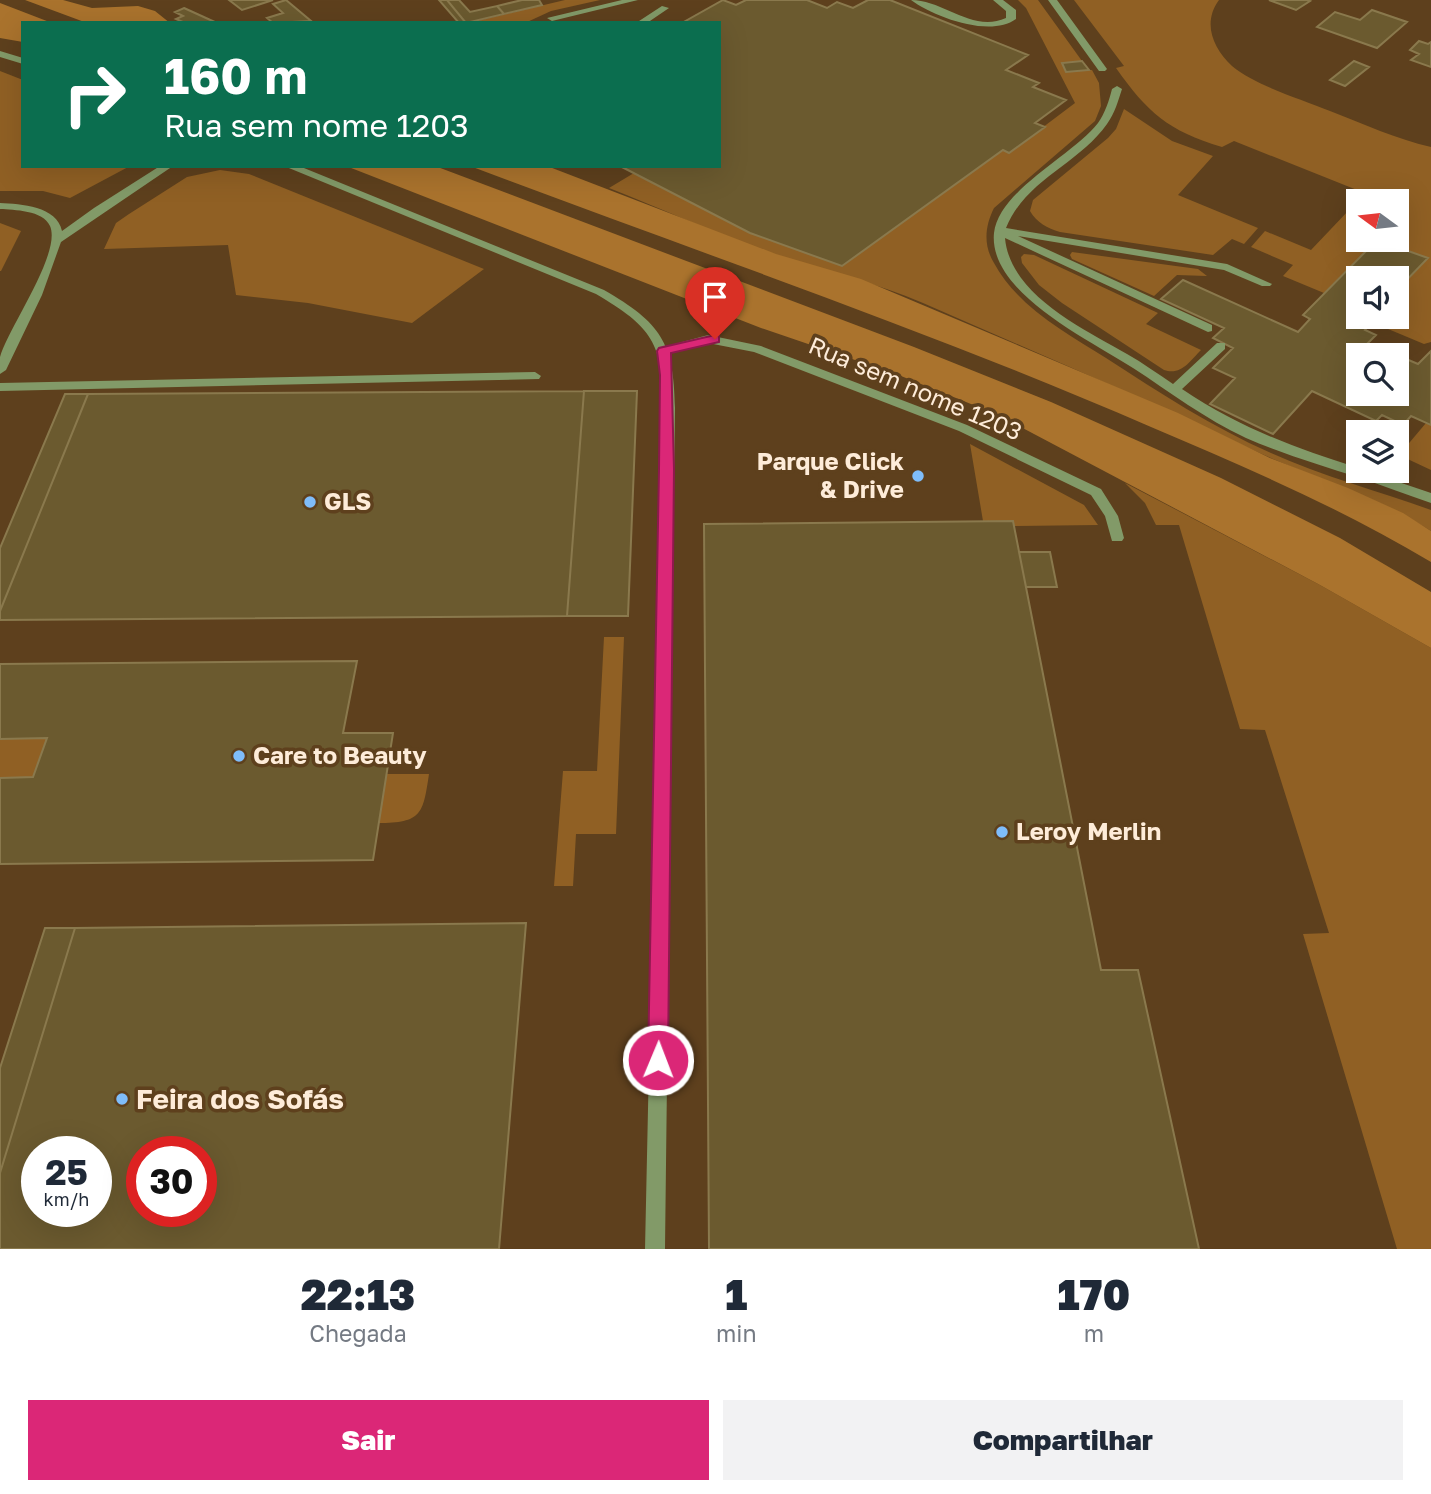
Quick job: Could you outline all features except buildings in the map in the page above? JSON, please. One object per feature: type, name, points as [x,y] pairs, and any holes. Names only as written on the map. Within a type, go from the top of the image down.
[{"type":"street","points":[[547,20],[634,0]]},
{"type":"street","points":[[915,0],[968,21],[1002,25],[1011,19],[1012,10],[997,0]]},
{"type":"street","points":[[1052,0],[1102,69]]},
{"type":"street","points":[[644,21],[665,9]]},
{"type":"street","points":[[0,54],[21,60]]},
{"type":"street","points":[[1117,89],[1110,111],[1099,128],[1039,178],[1007,215],[1000,231],[1001,251],[1018,281],[1048,308],[1201,408],[1264,440],[1431,498]]},
{"type":"street","points":[[58,239],[97,210],[165,168]]},
{"type":"street","points":[[294,168],[600,292],[638,319],[664,351],[667,375],[666,553],[654,1249]]},
{"type":"street","points":[[0,206],[29,209],[42,214],[56,226],[58,239],[51,262],[0,370]]},
{"type":"street","points":[[1000,231],[1227,267],[1266,284]]},
{"type":"street","points":[[1000,231],[1208,328]]},
{"type":"street","name":"Rua sem nome 1203","points":[[664,351],[708,339],[758,349],[962,428],[1096,492],[1111,516],[1117,538]]},
{"type":"street","points":[[1174,390],[1221,346]]},
{"type":"street","points":[[0,387],[535,376]]},
{"type":"shaded area","points":[[25,0],[63,0],[92,8],[138,6],[155,11],[168,21],[82,21]]},
{"type":"shaded area","points":[[565,0],[600,0],[551,11],[529,21],[476,21]]},
{"type":"shaded area","points":[[1018,0],[1038,0],[1082,61],[1062,63],[1066,72],[1092,70],[1099,83],[1101,106],[1095,121],[994,208],[987,229],[987,242],[990,256],[1004,279],[1029,306],[1044,317],[1187,409],[1249,443],[1290,461],[1346,483],[1431,510],[1431,531],[1366,497],[1276,460],[923,303],[869,283],[756,248],[609,188],[634,173],[750,233],[842,266],[1003,150],[1010,152],[1075,103],[1026,8]]},
{"type":"shaded area","points":[[1074,0],[1219,0],[1211,17],[1212,35],[1225,59],[1242,73],[1293,97],[1393,136],[1431,147],[1431,342],[1424,344],[1388,329],[1409,329],[1409,278],[1427,259],[1409,251],[1409,189],[1354,189],[1234,141],[1222,147],[1203,141],[1173,127],[1149,108],[1116,68],[1124,66]]},
{"type":"shaded area","points":[[0,3],[47,21],[21,21],[21,42],[0,38]]},
{"type":"shaded area","points":[[0,71],[21,79],[21,168],[126,168],[70,198],[43,191],[0,191]]},
{"type":"shaded area","points":[[1124,109],[1172,141],[1213,156],[1178,195],[1258,228],[1244,244],[1232,239],[1213,255],[1060,232],[1036,219],[1030,211],[1033,200],[1108,138],[1116,129]]},
{"type":"shaded area","points":[[351,168],[440,168],[914,347],[1051,402],[1221,478],[1340,538],[1431,592],[1431,648],[1320,585],[996,414],[896,374],[761,328]]},
{"type":"shaded area","points":[[475,168],[552,168],[776,254],[861,279],[1178,413],[1270,458],[1403,513],[1431,531],[1431,562],[1363,524],[1223,458],[1067,391],[897,324]]},
{"type":"shaded area","points":[[220,170],[249,174],[484,269],[412,323],[308,303],[236,295],[228,245],[104,249],[116,223],[129,214],[187,177]]},
{"type":"shaded area","points":[[1346,213],[1346,252],[1365,252],[1351,266],[1346,266],[1346,271],[1324,293],[1283,276],[1293,265],[1251,247],[1265,231],[1311,250]]},
{"type":"shaded area","points":[[0,223],[21,231],[1,271],[0,271]]},
{"type":"shaded area","points":[[1072,252],[1198,269],[1207,276],[1177,275],[1154,296],[1072,259]]},
{"type":"shaded area","points":[[1024,254],[1034,255],[1158,313],[1146,324],[1201,350],[1180,369],[1164,370],[1039,285],[1022,263],[1021,257]]},
{"type":"shaded area","points":[[1426,423],[1431,425],[1431,470],[1409,460],[1409,443]]},
{"type":"shaded area","points":[[970,444],[1084,505],[1098,525],[1014,526],[1013,521],[983,521]]},
{"type":"shaded area","points":[[1125,483],[1320,585],[1431,648],[1431,1249],[1397,1249],[1303,934],[1329,933],[1265,730],[1240,729],[1179,525],[1156,525],[1145,503]]},
{"type":"shaded area","points":[[604,637],[624,637],[616,834],[576,834],[573,886],[554,886],[563,771],[597,771]]},
{"type":"shaded area","points":[[47,738],[33,777],[0,778],[0,739]]},
{"type":"shaded area","points":[[386,774],[429,774],[425,799],[418,814],[404,821],[378,823]]},
{"type":"place","name":"Parque Click & Drive","points":[[918,476]]},
{"type":"place","name":"GLS","points":[[310,502]]},
{"type":"place","name":"Care to Beauty","points":[[239,756]]},
{"type":"place","name":"Leroy Merlin","points":[[1002,832]]},
{"type":"place","name":"Feira dos Sofás","points":[[122,1099]]},
{"type":"route","points":[[658,1060],[667,469],[667,375],[664,351],[715,339]]}]
